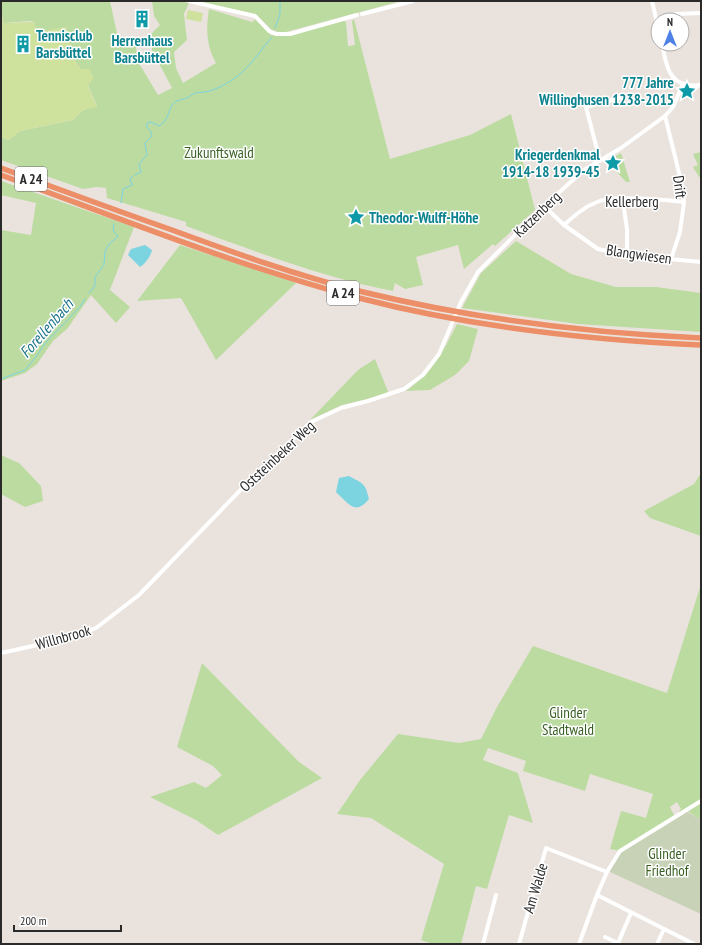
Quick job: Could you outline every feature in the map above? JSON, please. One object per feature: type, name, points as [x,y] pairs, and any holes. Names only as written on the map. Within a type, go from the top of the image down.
[{"type":"highway","name":"A 24","points":[[1,168],[233,252],[362,292],[473,315],[546,326],[616,333],[701,338]]},
{"type":"highway","name":"A 24","points":[[1,176],[231,258],[360,298],[472,322],[546,333],[644,342],[701,345]]},
{"type":"street","points":[[189,1],[255,16],[269,31],[276,34],[290,34],[413,1]]},
{"type":"street","points":[[652,1],[654,12]]},
{"type":"street","points":[[690,13],[701,13]]},
{"type":"street","points":[[664,52],[669,73],[675,80],[683,84],[701,85]]},
{"type":"street","name":"Katzenberg","points":[[448,333],[461,302],[478,272],[544,206],[584,170],[621,148],[665,116],[673,107],[683,84]]},
{"type":"street","points":[[586,107],[626,96]]},
{"type":"street","points":[[583,98],[600,161]]},
{"type":"street","name":"Drift","points":[[665,116],[682,183],[684,202],[680,232],[671,259]]},
{"type":"street","points":[[623,200],[628,230],[627,255]]},
{"type":"street","name":"Kellerberg","points":[[564,225],[584,208],[598,201],[623,200],[684,202]]},
{"type":"street","name":"Blangwiesen","points":[[544,206],[564,225],[598,249],[627,255],[701,262]]},
{"type":"street","name":"Oststeinbeker Weg","points":[[140,596],[255,475],[311,422],[341,408],[404,389],[423,375],[439,354],[448,333]]},
{"type":"street","name":"Willnbrook","points":[[1,653],[74,636],[96,628],[140,596]]},
{"type":"street","points":[[579,944],[607,872],[620,851],[701,801]]},
{"type":"street","name":"Am Walde","points":[[519,944],[546,848],[607,872]]},
{"type":"street","points":[[483,944],[496,895]]},
{"type":"street","points":[[597,895],[694,944]]},
{"type":"street","points":[[605,937],[619,944],[631,913]]},
{"type":"street","points":[[657,944],[664,929]]},
{"type":"green space","name":"Zukunftswald","points":[[1,1],[110,1],[118,38],[136,44],[137,60],[158,95],[172,88],[152,50],[152,33],[160,25],[154,16],[152,1],[178,1],[189,3],[184,14],[187,40],[174,52],[176,68],[183,83],[216,63],[210,50],[208,37],[207,23],[209,9],[252,22],[256,19],[271,35],[281,36],[344,21],[346,22],[348,46],[355,45],[352,21],[354,19],[390,159],[470,135],[511,114],[535,210],[495,246],[493,244],[464,269],[458,245],[416,257],[423,285],[405,289],[395,283],[393,291],[314,271],[237,245],[186,226],[186,222],[107,198],[106,188],[97,187],[83,189],[1,160],[1,137],[9,140],[20,131],[73,120],[83,110],[97,106],[81,69],[75,61],[66,27],[37,33],[34,22],[31,21],[4,23],[1,13]]},
{"type":"green space","points":[[194,1],[401,1],[282,33],[272,30],[257,15]]},
{"type":"green space","points":[[188,10],[203,13],[201,22],[186,19]]},
{"type":"green space","points":[[1,13],[4,23],[34,22],[37,32],[66,27],[75,61],[81,69],[89,69],[94,78],[88,86],[97,107],[83,110],[73,120],[20,131],[9,140],[1,137]]},
{"type":"green space","points":[[701,152],[701,180],[693,167],[698,165],[693,154]]},
{"type":"green space","points":[[621,153],[630,182],[626,182],[607,161]]},
{"type":"green space","points":[[1,181],[134,227],[110,290],[130,307],[116,323],[91,295],[67,329],[53,341],[37,364],[25,373],[1,381],[1,230],[31,235],[36,203],[1,195]]},
{"type":"green space","points":[[516,241],[571,274],[616,287],[656,287],[701,293],[701,332],[578,324],[462,308],[481,273]]},
{"type":"green space","points":[[180,245],[296,283],[216,360],[181,298],[137,301]]},
{"type":"green space","points":[[457,324],[478,329],[469,361],[455,375],[430,390],[406,391],[431,368]]},
{"type":"green space","points":[[375,359],[389,394],[342,405],[310,420],[358,370]]},
{"type":"green space","points":[[1,455],[19,463],[41,486],[43,501],[25,507],[1,494]]},
{"type":"green space","points":[[701,473],[701,536],[650,518],[644,511],[694,484]]},
{"type":"green space","name":"Glinder Stadtwald","points":[[701,584],[701,820],[686,810],[681,813],[679,811],[681,809],[677,802],[670,807],[675,817],[620,851],[610,849],[621,811],[646,818],[653,794],[590,774],[585,791],[523,771],[526,761],[488,748],[483,760],[518,773],[533,823],[509,815],[487,889],[476,886],[461,944],[433,944],[421,940],[444,864],[371,818],[337,814],[360,780],[398,734],[459,743],[481,739],[497,707],[533,646],[667,693]]},
{"type":"green space","points":[[202,663],[299,762],[322,778],[218,835],[196,820],[150,797],[194,782],[206,788],[222,775],[213,766],[177,747]]},
{"type":"green space","name":"Glinder Friedhof","points":[[686,811],[701,820],[701,914],[608,871],[620,851]]},
{"type":"water","points":[[145,245],[152,250],[148,260],[140,267],[128,255],[131,249]]},
{"type":"water","points":[[349,476],[365,486],[369,499],[360,507],[348,504],[336,492],[339,478]]},
{"type":"waterway","points":[[275,28],[280,14],[280,1]]},
{"type":"waterway","name":"Forellenbach","points":[[135,175],[141,172],[139,164],[147,155],[145,143],[152,136],[147,127],[147,123],[151,122],[159,126],[167,117],[173,104],[178,100],[187,98],[195,93],[210,91],[231,81],[246,69],[272,37]]},
{"type":"waterway","name":"Forellenbach","points":[[121,203],[123,189],[132,185],[130,179],[133,176]]},
{"type":"waterway","name":"Forellenbach","points":[[89,293],[95,286],[95,277],[104,265],[105,251],[110,243],[118,237],[113,230],[114,224]]},
{"type":"waterway","name":"Forellenbach","points":[[1,379],[25,370],[47,341],[80,307],[85,299]]},
{"type":"place","name":"Herrenhaus Barsbüttel","points":[[142,19]]},
{"type":"place","name":"Tennisclub Barsbüttel","points":[[23,44]]},
{"type":"place","name":"777 Jahre Willinghusen 1238-2015","points":[[687,91]]},
{"type":"place","name":"Kriegerdenkmal 1914-18 1939-45","points":[[613,163]]},
{"type":"place","name":"Theodor-Wulff-Höhe","points":[[356,217]]}]
